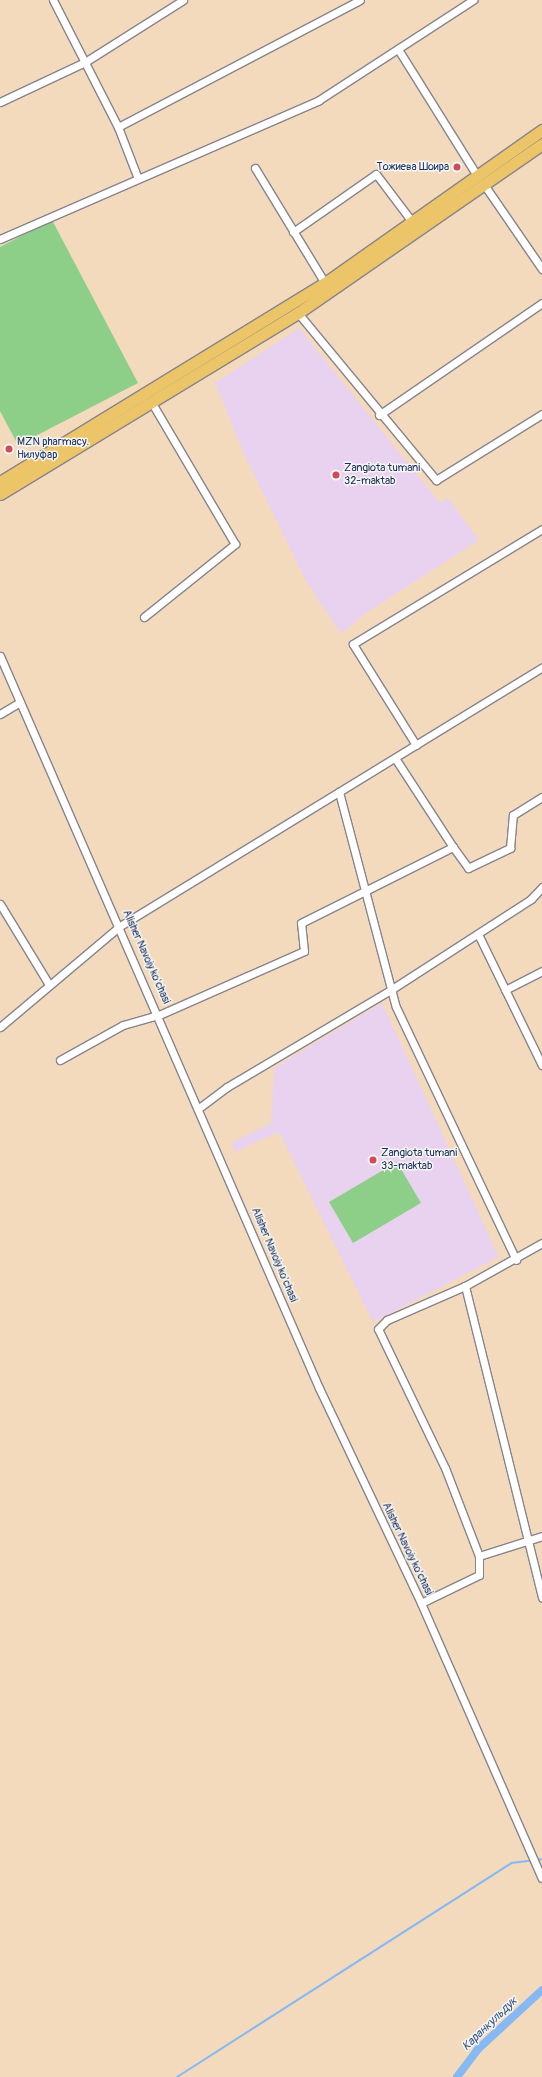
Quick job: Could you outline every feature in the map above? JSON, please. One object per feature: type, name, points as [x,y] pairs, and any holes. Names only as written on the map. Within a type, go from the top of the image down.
[{"type":"main road","points":[[0,494],[152,404],[298,313],[482,181],[542,130]]},
{"type":"main road","points":[[0,482],[325,283],[413,223],[542,144]]},
{"type":"street","points":[[53,0],[118,127],[137,176]]},
{"type":"street","points":[[0,102],[85,62],[183,0]]},
{"type":"street","points":[[118,127],[360,0]]},
{"type":"street","points":[[0,239],[137,176],[319,100],[398,50],[472,0]]},
{"type":"street","points":[[398,50],[482,181],[542,269]]},
{"type":"street","points":[[255,168],[289,219],[293,232],[325,283]]},
{"type":"street","points":[[293,232],[376,174],[413,223]]},
{"type":"street","points":[[379,415],[542,303]]},
{"type":"street","points":[[298,313],[379,415],[436,480],[542,414]]},
{"type":"street","points":[[144,617],[235,544],[152,404]]},
{"type":"street","points":[[416,744],[353,644],[542,529]]},
{"type":"street","name":"Alisher Navoiy ko'chasi","points":[[0,656],[159,1015],[319,1388],[421,1603],[542,1876]]},
{"type":"street","points":[[0,1027],[48,983],[120,926],[542,667]]},
{"type":"street","points":[[0,714],[20,702]]},
{"type":"street","points":[[395,758],[453,848],[468,868],[510,848],[513,815],[542,797]]},
{"type":"street","points":[[340,792],[396,1007],[516,1260]]},
{"type":"street","points":[[60,1060],[123,1025],[159,1015],[304,951],[301,922],[453,848]]},
{"type":"street","points":[[199,1108],[227,1086],[392,989],[478,934],[531,899],[542,887]]},
{"type":"street","points":[[0,904],[48,983]]},
{"type":"street","points":[[478,934],[542,1065]]},
{"type":"street","points":[[505,990],[542,971]]},
{"type":"street","points":[[421,1603],[479,1575],[479,1556],[445,1468],[378,1329],[388,1320],[465,1286],[516,1260],[542,1244]]},
{"type":"street","points":[[465,1286],[526,1540],[542,1598]]},
{"type":"street","points":[[479,1556],[542,1536]]},
{"type":"shaded area","name":"Zangiota tumani 32-maktab","points":[[299,328],[440,503],[448,498],[479,540],[366,613],[341,634],[306,581],[243,452],[215,383]]},
{"type":"shaded area","name":"Zangiota tumani 33-maktab","points":[[382,1003],[499,1257],[373,1322],[279,1132],[235,1152],[231,1143],[271,1123],[274,1068]]},
{"type":"green space","points":[[52,220],[138,383],[18,445],[0,411],[0,247]]},
{"type":"green space","points":[[397,1162],[421,1203],[353,1243],[329,1202]]},
{"type":"waterway","points":[[177,2077],[511,1863],[542,1859]]},
{"type":"waterway","name":"Каранкульдук","points":[[457,2077],[477,2050],[542,1990]]},
{"type":"place","name":"Тожиева Шоира","points":[[457,167]]},
{"type":"place","name":"MZN pharmacy. Нилуфар","points":[[9,449]]},
{"type":"place","name":"Zangiota tumani 32-maktab","points":[[336,475]]},
{"type":"place","name":"Zangiota tumani 33-maktab","points":[[373,1160]]}]
